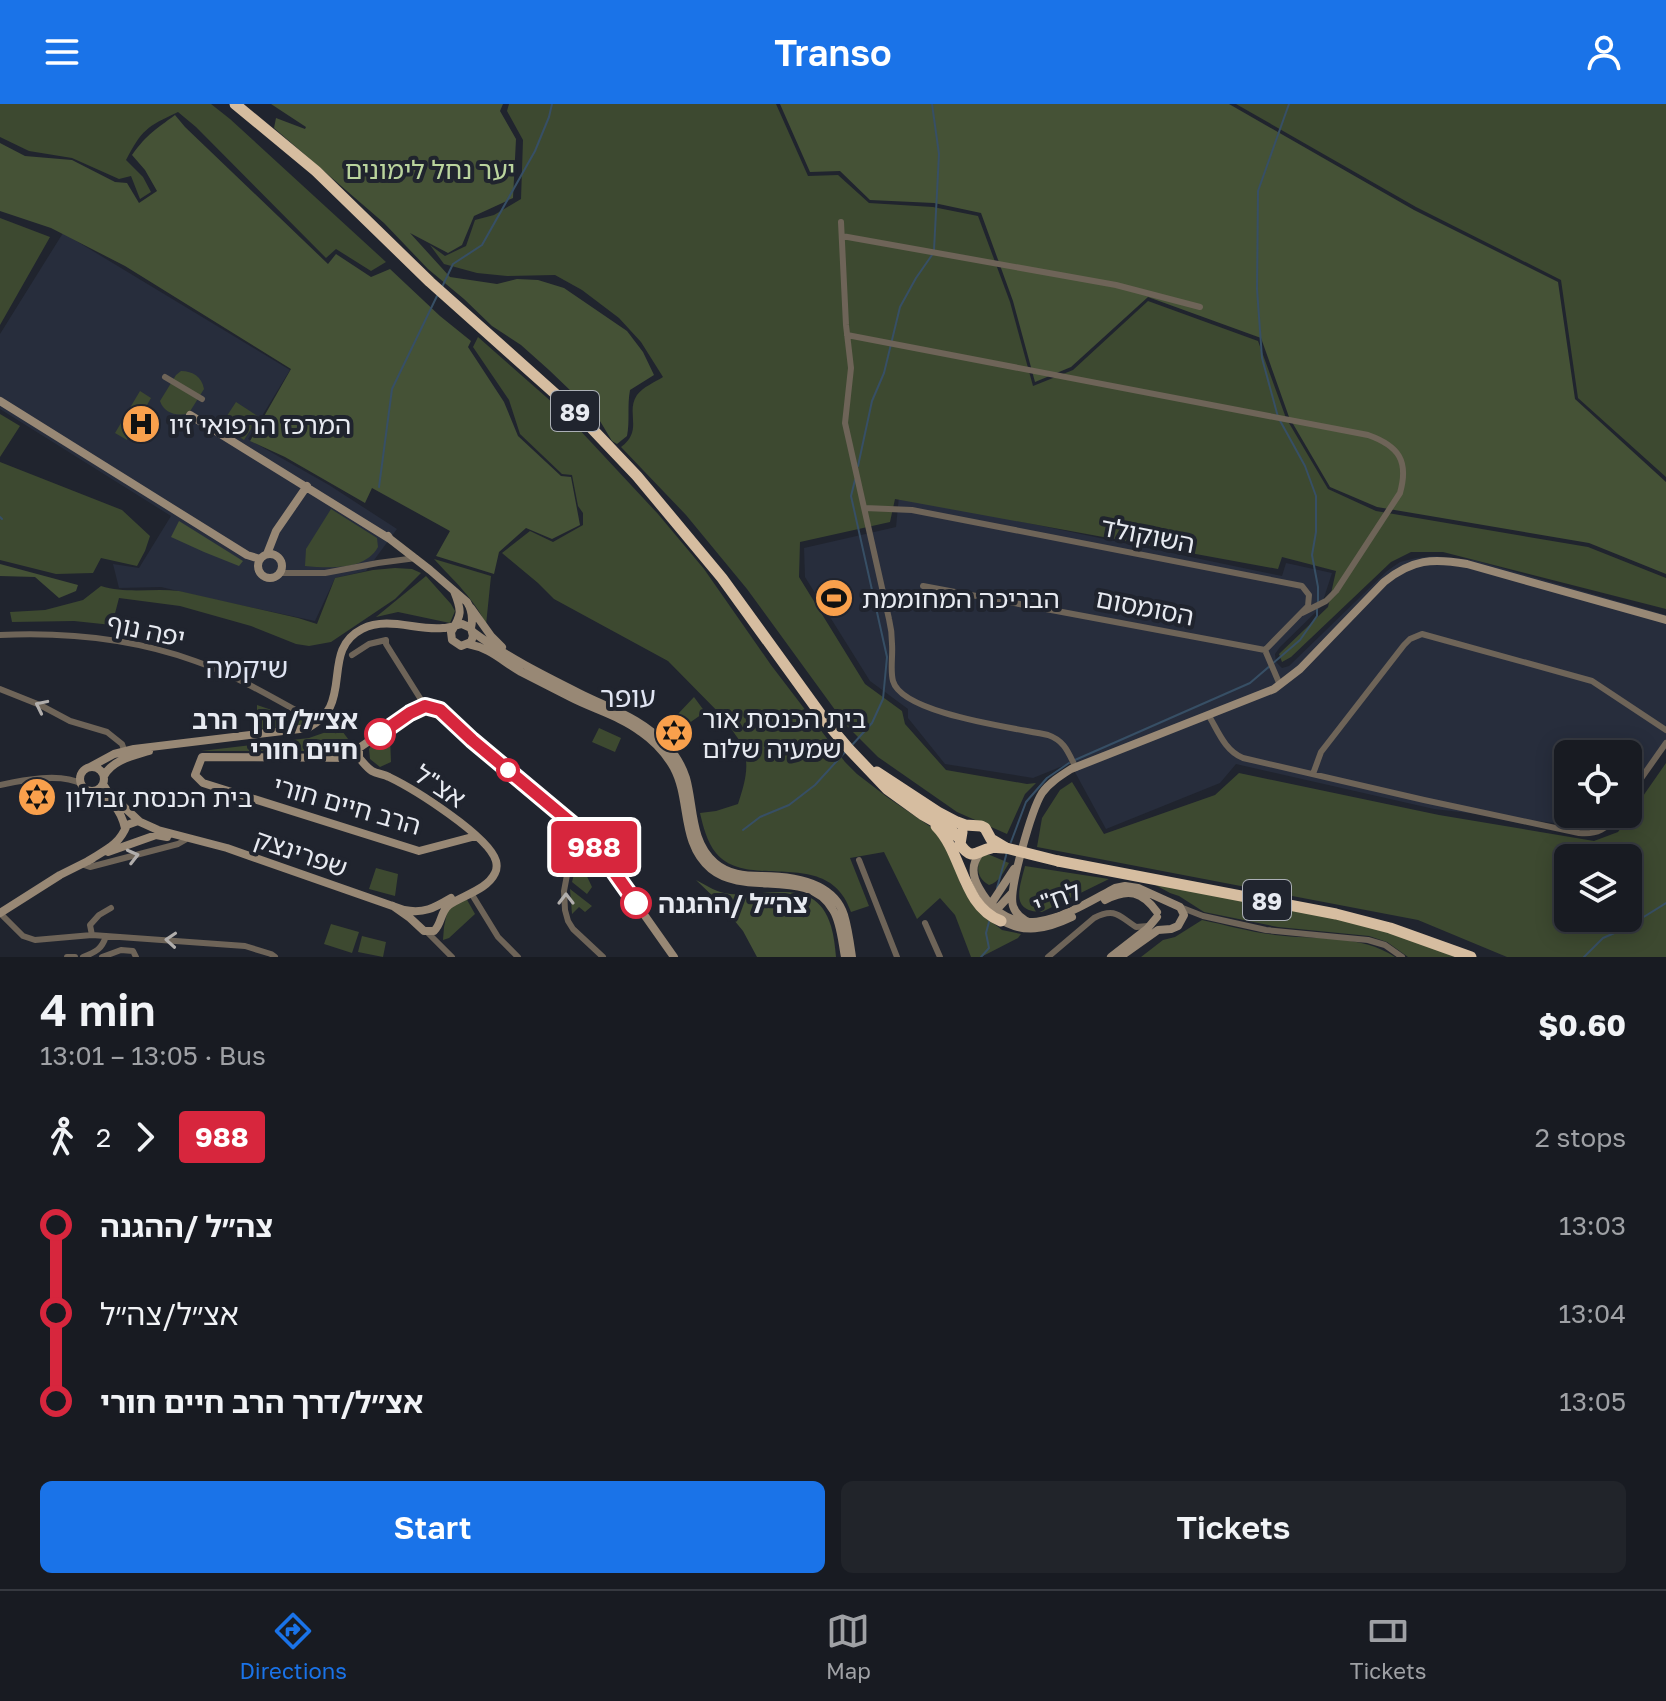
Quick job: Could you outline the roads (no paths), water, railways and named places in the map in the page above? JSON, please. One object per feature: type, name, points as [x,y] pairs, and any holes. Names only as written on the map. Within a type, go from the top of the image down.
[{"type":"highway","name":"89","points":[[235,104],[316,171],[430,282],[547,385],[600,437],[722,578],[827,723],[887,789],[953,832],[971,854],[991,848],[1006,848]]},
{"type":"highway","name":"89","points":[[866,765],[938,812],[965,825],[981,826],[989,837],[1006,848],[1027,855],[1336,914],[1415,936],[1471,957]]},
{"type":"highway","points":[[928,817],[948,840],[976,899],[993,918],[995,911]]},
{"type":"highway","points":[[961,844],[963,830],[971,825]]},
{"type":"highway","points":[[982,852],[989,837]]},
{"type":"street","points":[[841,222],[851,368],[845,423],[889,619],[893,681],[897,690],[907,698],[943,713],[1056,738],[1065,746],[1076,768]]},
{"type":"street","points":[[842,236],[1116,285],[1200,307]]},
{"type":"street","points":[[847,335],[1368,435],[1388,443],[1404,467],[1400,493],[1336,591],[1326,601],[1302,613],[1265,650],[1280,685]]},
{"type":"street","points":[[165,377],[202,399]]},
{"type":"street","points":[[0,401],[247,555],[265,559],[281,561],[281,570],[272,578],[264,577],[265,559],[276,531],[310,488]]},
{"type":"street","points":[[190,415],[310,488],[416,558],[454,591],[491,636],[525,664]]},
{"type":"street","name":"השוקולד","points":[[865,508],[912,510],[1302,586],[1310,600],[1302,613]]},
{"type":"street","points":[[281,570],[303,574],[325,573],[416,558]]},
{"type":"street","points":[[1031,923],[1023,920],[1016,911],[1012,893],[1033,814],[1039,799],[1055,780],[1076,768],[1257,697],[1280,685],[1300,669],[1396,572],[1421,562],[1467,564],[1666,620]]},
{"type":"street","name":"הסומסום","points":[[923,586],[1265,650]]},
{"type":"street","points":[[452,640],[451,632],[458,625],[460,607],[454,591]]},
{"type":"street","points":[[468,644],[473,638],[470,608]]},
{"type":"street","points":[[82,784],[82,773],[114,754],[308,728],[331,706],[341,651],[347,641],[362,629],[385,624],[442,629],[465,624],[525,664],[635,719],[655,734],[675,755],[685,774],[697,833],[708,856],[722,868],[739,874],[791,877],[827,892],[844,914],[852,957]]},
{"type":"street","points":[[409,625],[445,634],[461,646],[468,644],[489,650],[522,672],[632,725],[651,739],[669,759],[678,777],[690,835],[703,861],[727,878],[752,883],[790,884],[815,892],[837,917],[845,957]]},
{"type":"street","points":[[1313,774],[1321,752],[1404,645],[1422,634],[1592,681],[1666,730]]},
{"type":"street","name":"יפה נוף","points":[[0,635],[85,638],[168,653],[218,670],[317,722]]},
{"type":"street","points":[[352,655],[369,644],[386,640],[425,706],[359,748],[359,758]]},
{"type":"street","points":[[0,689],[70,721],[107,732],[122,744],[126,754]]},
{"type":"street","name":"אצ\"ל","points":[[425,706],[440,710],[576,827],[607,862],[674,957]]},
{"type":"street","points":[[1209,716],[1228,748],[1236,755],[1554,828]]},
{"type":"street","points":[[1642,777],[1666,743]]},
{"type":"street","points":[[94,791],[98,790],[112,765],[126,754]]},
{"type":"street","name":"הרב חיים חורי","points":[[359,758],[202,757],[195,775],[203,783],[419,851],[476,836]]},
{"type":"street","name":"אצ\"ל","points":[[359,758],[369,770],[388,776],[445,811],[491,851]]},
{"type":"street","points":[[85,862],[143,840],[147,834],[142,823],[108,792],[100,769],[90,767]]},
{"type":"street","points":[[0,785],[63,778],[78,781],[118,809],[127,839],[133,843]]},
{"type":"street","points":[[142,823],[130,822],[116,843],[0,913],[23,936],[35,940],[92,935],[245,946],[275,957]]},
{"type":"street","name":"שפרינצק","points":[[142,823],[227,848],[393,906],[426,911]]},
{"type":"street","points":[[576,827],[564,891],[565,910],[568,921],[580,938],[603,957]]},
{"type":"street","points":[[1556,828],[1598,833],[1606,828]]},
{"type":"street","name":"שפרינצק","points":[[143,840],[156,835],[196,839]]},
{"type":"street","points":[[85,862],[90,867],[185,840]]},
{"type":"street","points":[[961,844],[973,889],[978,898],[995,911]]},
{"type":"street","points":[[423,928],[434,931],[448,906],[487,883],[495,873],[497,864],[491,851]]},
{"type":"street","points":[[452,957],[423,928],[419,918],[489,874],[493,864],[491,851]]},
{"type":"street","points":[[982,852],[976,858],[974,878],[995,911]]},
{"type":"street","points":[[995,911],[1000,891],[1020,858]]},
{"type":"street","points":[[859,860],[897,957]]},
{"type":"street","name":"לח\"י","points":[[995,911],[1031,923],[1057,918],[1115,888],[1125,886],[1138,888],[1176,904]]},
{"type":"street","points":[[981,890],[991,893],[1000,891]]},
{"type":"street","name":"לח\"י","points":[[995,911],[1023,929],[1037,929],[1050,927],[1125,892],[1141,896],[1155,918]]},
{"type":"street","points":[[471,893],[498,937],[518,957]]},
{"type":"street","points":[[995,911],[1012,893]]},
{"type":"street","points":[[1111,957],[1155,918],[1164,903],[1176,904],[1203,916],[1278,931],[1368,940],[1385,945],[1402,957]]},
{"type":"street","points":[[1176,904],[1184,915],[1178,926]]},
{"type":"street","name":"שפרינצק","points":[[393,906],[423,928]]},
{"type":"street","points":[[92,935],[90,925],[102,912],[111,908]]},
{"type":"street","points":[[426,911],[437,913],[444,946]]},
{"type":"street","points":[[1048,957],[1103,914],[1111,912],[1120,915],[1140,928],[1155,918]]},
{"type":"street","points":[[1120,957],[1158,930],[1203,916]]},
{"type":"street","points":[[1155,918],[1168,929]]},
{"type":"street","points":[[925,923],[940,957]]},
{"type":"street","points":[[1127,945],[1132,933],[1130,923]]},
{"type":"street","points":[[83,957],[103,946],[106,936]]},
{"type":"street","points":[[102,957],[121,950],[133,951],[136,957]]},
{"type":"street","points":[[67,957],[75,957]]},
{"type":"waterway","points":[[442,287],[453,264],[482,245],[535,151],[552,104]]},
{"type":"waterway","points":[[932,104],[939,154],[934,250]]},
{"type":"waterway","points":[[1289,104],[1258,191],[1257,289],[1262,358],[1278,417],[1305,466],[1316,496],[1316,532],[1312,555],[1318,603]]},
{"type":"waterway","points":[[858,466],[872,401],[884,373],[900,307],[932,255]]},
{"type":"waterway","points":[[379,487],[392,389],[437,296]]},
{"type":"waterway","points":[[853,744],[872,723],[883,699],[887,657],[851,496],[855,480]]},
{"type":"waterway","points":[[1075,760],[1250,683],[1300,640],[1317,616],[1317,609]]},
{"type":"waterway","points":[[743,830],[760,817],[789,805],[815,785],[846,751]]},
{"type":"waterway","points":[[1011,842],[1026,802],[1047,778],[1069,763]]},
{"type":"waterway","points":[[997,888],[1007,852]]},
{"type":"waterway","points":[[1584,957],[1603,938],[1626,928],[1666,903]]},
{"type":"waterway","points":[[981,957],[989,948],[986,933],[989,922]]},
{"type":"place","name":"המרכז הרפואי זיו","points":[[141,424]]},
{"type":"place","name":"הבריכה המחוממת","points":[[834,598]]},
{"type":"place","name":"בית הכנסת אור שמעיה שלום","points":[[674,733]]},
{"type":"place","name":"אצ״ל/דרך הרב חיים חורי","points":[[380,734]]},
{"type":"place","name":"בית הכנסת זבולון","points":[[37,797]]},
{"type":"place","name":"צה״ל /ההגנה","points":[[636,903]]},
{"type":"district","name":"שיקמה","points":[[247,667]]},
{"type":"district","name":"עופר","points":[[628,696]]},
{"type":"park label","name":"יער נחל לימונים","points":[[430,169]]}]
